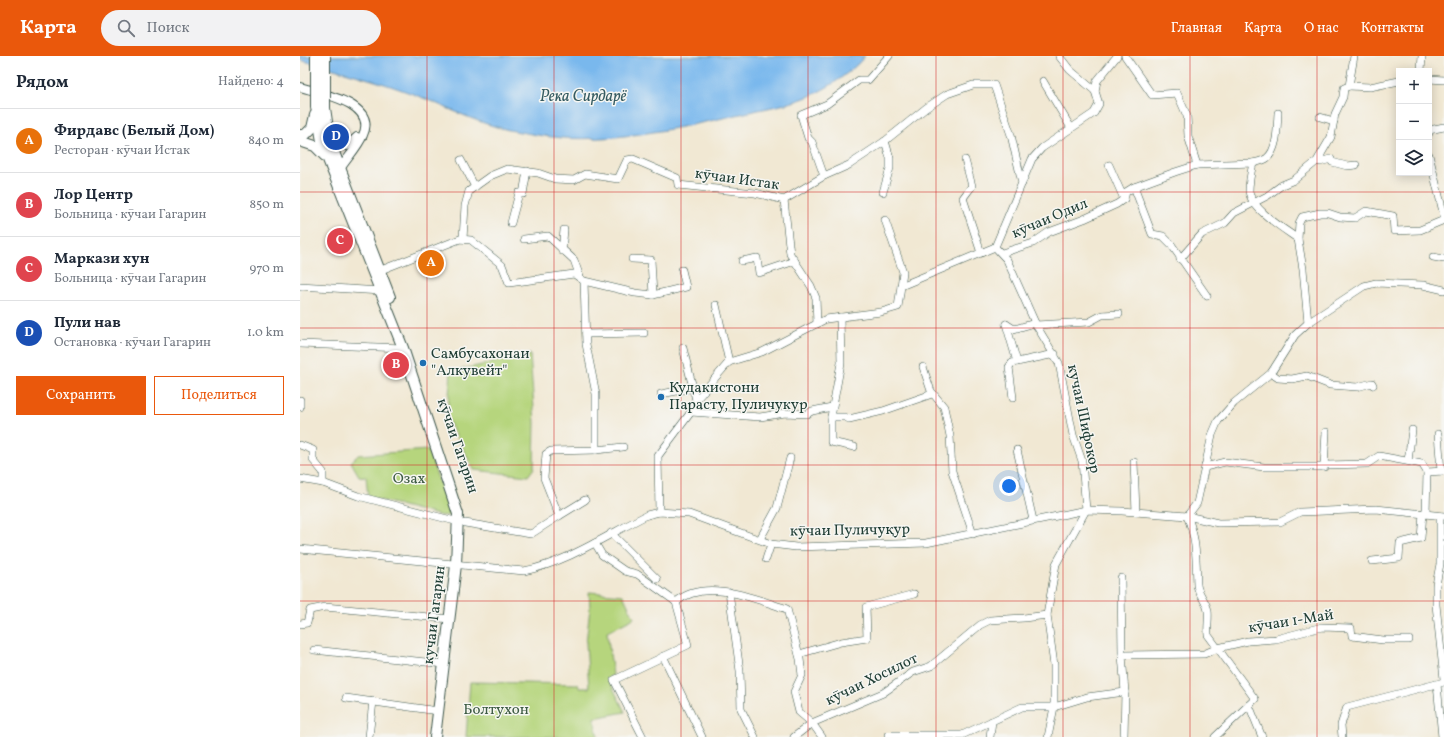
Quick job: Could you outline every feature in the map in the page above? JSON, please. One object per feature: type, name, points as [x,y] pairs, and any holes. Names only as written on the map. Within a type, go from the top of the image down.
[{"type":"highway","points":[[316,56],[321,108]]},
{"type":"highway","points":[[300,135],[305,135],[312,128],[321,108],[325,56]]},
{"type":"highway","name":"кӯчаи Гагарин","points":[[321,108],[330,142],[378,271],[464,513],[441,737]]},
{"type":"highway","name":"кӯчаи Гагарин","points":[[321,108],[323,146],[378,271],[381,291],[403,348],[458,514],[462,522]]},
{"type":"highway","points":[[300,141],[316,146],[329,159]]},
{"type":"highway","name":"кучаи Гагарин","points":[[438,711],[450,619],[459,565]]},
{"type":"highway","points":[[435,737],[438,711]]},
{"type":"main road","points":[[300,87],[341,100],[356,107],[362,113],[366,128],[342,172]]},
{"type":"main road","points":[[300,90],[341,103],[354,110],[358,115],[362,126],[353,142],[347,146],[330,142]]},
{"type":"street","points":[[824,176],[812,142],[808,138],[801,114],[827,104],[860,80],[868,80],[889,56]]},
{"type":"street","points":[[1059,56],[1070,70],[1095,91],[1097,81],[1117,56]]},
{"type":"street","points":[[1125,56],[1152,96],[1177,93],[1187,116],[1188,136],[1197,165]]},
{"type":"street","points":[[1349,86],[1354,56]]},
{"type":"street","points":[[1421,68],[1422,56]]},
{"type":"street","points":[[1432,79],[1444,80]]},
{"type":"street","points":[[1043,81],[1071,128]]},
{"type":"street","points":[[1356,165],[1347,166],[1332,162],[1331,159],[1320,162],[1321,156],[1331,137],[1335,114],[1343,97],[1344,88],[1349,86],[1370,87],[1396,82]]},
{"type":"street","name":"кӯчаи Истак","points":[[463,239],[465,206],[469,191],[490,176],[506,169],[527,171],[555,179],[574,180],[585,174],[618,179],[626,160],[632,159],[677,178],[678,185],[754,193],[784,200],[824,176],[849,165],[885,141],[926,108],[947,94],[972,85],[994,84],[1011,135],[1022,183]]},
{"type":"street","name":"кӯчаи Одил","points":[[1095,91],[1099,104],[1094,113],[1042,148],[1032,159],[995,247],[1002,253],[1033,243],[1049,232],[1084,219],[1117,204],[1124,199],[1126,192],[1134,187]]},
{"type":"street","points":[[1207,296],[1163,236],[1152,234],[1134,187],[1197,165],[1252,163],[1265,160],[1269,156],[1275,144],[1278,113]]},
{"type":"street","points":[[1320,117],[1334,121]]},
{"type":"street","points":[[1432,129],[1444,127]]},
{"type":"street","points":[[883,192],[890,168],[890,158],[885,141]]},
{"type":"street","points":[[1180,259],[1202,234],[1226,223],[1234,213],[1268,196],[1282,184],[1294,180],[1321,156]]},
{"type":"street","points":[[461,160],[476,187]]},
{"type":"street","points":[[964,160],[972,186],[963,198],[981,253]]},
{"type":"street","points":[[1252,163],[1249,191],[1254,203],[1270,219],[1298,239]]},
{"type":"street","points":[[1109,165],[1124,199]]},
{"type":"street","points":[[1432,166],[1444,216]]},
{"type":"street","points":[[511,224],[519,193],[523,194],[527,171]]},
{"type":"street","points":[[784,200],[790,254],[811,286],[816,298],[816,324]]},
{"type":"street","points":[[1308,324],[1303,269],[1298,239],[1299,223],[1302,217],[1320,213],[1328,213],[1340,217],[1355,218],[1366,212],[1394,216],[1394,231],[1420,230],[1444,220]]},
{"type":"street","points":[[659,512],[658,456],[691,412],[696,400],[729,362],[762,352],[826,319],[881,312],[898,307],[903,272],[885,220]]},
{"type":"street","points":[[562,251],[564,230]]},
{"type":"street","points":[[524,239],[548,236],[562,251],[574,260],[582,279],[586,344],[596,394],[596,450]]},
{"type":"street","points":[[378,271],[463,239],[471,240],[502,265],[509,283],[574,274],[582,279],[635,293],[653,295],[686,287],[682,270]]},
{"type":"street","points":[[901,286],[995,247]]},
{"type":"street","name":"кучаи Шифокор","points":[[1002,253],[1007,260],[1036,324],[1059,363],[1073,436],[1082,461],[1086,510]]},
{"type":"street","points":[[1433,257],[1444,260]]},
{"type":"street","points":[[742,261],[757,258],[759,272],[795,261]]},
{"type":"street","points":[[632,259],[651,260],[653,295]]},
{"type":"street","points":[[1262,737],[1252,702],[1218,648],[1208,635],[1206,624],[1208,612],[1197,587],[1198,569],[1193,531],[1187,516],[1197,503],[1212,435],[1218,421],[1234,403],[1271,373],[1295,336],[1308,324],[1364,286],[1376,283],[1423,285],[1444,290]]},
{"type":"street","points":[[300,286],[381,291]]},
{"type":"street","points":[[716,305],[729,362]]},
{"type":"street","points":[[1017,362],[1006,324],[1014,329],[1036,324],[1089,322],[1102,315],[1119,314]]},
{"type":"street","points":[[840,317],[841,363],[832,407],[831,442],[854,446]]},
{"type":"street","points":[[586,334],[644,333]]},
{"type":"street","points":[[300,344],[403,348]]},
{"type":"street","points":[[683,348],[696,400]]},
{"type":"street","points":[[1013,398],[1010,367],[1012,363],[1055,354]]},
{"type":"street","points":[[923,367],[932,394],[944,407],[950,436],[952,471],[973,534]]},
{"type":"street","points":[[1271,373],[1278,378],[1292,379],[1307,376],[1330,385],[1357,387],[1367,383],[1372,383],[1373,385]]},
{"type":"street","points":[[661,394],[693,388]]},
{"type":"street","points":[[831,417],[845,417],[849,419],[883,411],[932,394]]},
{"type":"street","points":[[300,400],[300,407]]},
{"type":"street","points":[[691,412],[760,417],[785,413],[807,414],[832,407]]},
{"type":"street","points":[[1408,461],[1412,430]]},
{"type":"street","points":[[1324,467],[1326,432]]},
{"type":"street","points":[[1428,472],[1442,471],[1438,434]]},
{"type":"street","points":[[300,445],[313,450],[313,460],[323,472],[323,483]]},
{"type":"street","points":[[559,516],[544,478],[546,454],[551,451],[596,450],[623,447]]},
{"type":"street","points":[[1017,450],[1033,520]]},
{"type":"street","points":[[1205,467],[1225,462],[1264,467],[1324,467],[1326,465],[1368,464],[1379,456],[1422,464],[1428,472],[1421,538],[1400,543],[1399,558],[1372,561]]},
{"type":"street","points":[[760,539],[777,508],[790,458]]},
{"type":"street","points":[[1134,462],[1136,512]]},
{"type":"street","points":[[300,479],[323,483],[358,496],[462,522],[531,534],[585,500]]},
{"type":"street","name":"кӯчаи Пуличуқур","points":[[300,549],[524,571],[535,569],[595,543],[611,532],[659,512],[689,514],[771,544],[796,547],[926,543],[1086,510],[1187,516],[1218,523],[1280,522],[1300,512],[1376,509],[1442,516]]},
{"type":"street","points":[[1048,737],[1054,707],[1054,665],[1047,615],[1056,564],[1086,510]]},
{"type":"street","points":[[1442,516],[1442,564],[1436,585],[1436,605],[1442,682],[1442,737]]},
{"type":"street","points":[[611,532],[657,579]]},
{"type":"street","points":[[595,543],[602,554],[625,570],[637,574],[676,602],[688,645],[614,680],[643,737]]},
{"type":"street","points":[[766,559],[771,544]]},
{"type":"street","points":[[1121,578],[1122,655],[1125,692],[1124,737]]},
{"type":"street","points":[[676,602],[684,595],[720,590],[787,609],[799,654],[802,675],[794,692],[799,712],[812,723],[822,737]]},
{"type":"street","points":[[729,592],[740,671],[741,709],[755,737]]},
{"type":"street","points":[[799,654],[841,642],[867,638],[866,607],[914,594]]},
{"type":"street","points":[[300,624],[307,623],[310,610],[325,608],[450,619]]},
{"type":"street","name":"кӯчаи Хосилот","points":[[794,737],[812,723],[883,693],[913,672],[931,666],[980,625],[990,620],[1047,615]]},
{"type":"street","name":"кӯчаи 1-Май","points":[[1122,655],[1204,654],[1218,648],[1248,641],[1276,639],[1322,627],[1351,628],[1352,636],[1383,640],[1408,640]]},
{"type":"street","points":[[314,650],[444,664]]},
{"type":"street","points":[[663,656],[702,737]]},
{"type":"street","points":[[1342,737],[1341,725],[1347,707],[1442,682]]},
{"type":"street","points":[[888,735],[934,737],[962,735],[1022,707],[1054,707],[1087,697],[1125,692]]},
{"type":"street","points":[[346,698],[438,711]]},
{"type":"street","points":[[369,737],[373,701]]},
{"type":"street","points":[[1215,737],[1252,702]]},
{"type":"street","points":[[990,737],[992,721]]},
{"type":"green space","points":[[530,354],[535,423],[534,468],[528,476],[474,470],[447,418],[451,372]]},
{"type":"green space","name":"Озах","points":[[428,450],[451,515],[442,516],[368,497],[366,477],[359,476],[351,462],[358,455]]},
{"type":"green space","name":"Болтухон","points":[[589,592],[623,595],[634,618],[607,632],[613,675],[608,678],[625,712],[594,718],[598,737],[466,737],[470,682],[578,684],[579,688],[589,688],[586,643],[590,608]]},
{"type":"water","name":"Река Сирдарё","points":[[300,56],[865,56],[848,73],[834,83],[819,92],[796,101],[779,106],[654,132],[608,138],[585,139],[549,137],[496,127],[472,119],[399,89],[300,60]]},
{"type":"place","name":"Пули нав","points":[[336,137]]},
{"type":"place","name":"Маркази хун","points":[[340,241]]},
{"type":"place","name":"Фирдавс (Белый Дом)","points":[[431,263]]},
{"type":"place","name":"Самбусахонаи \"Алкувейт\"","points":[[423,363]]},
{"type":"place","name":"Лор Центр","points":[[396,365]]},
{"type":"place","name":"Кудакистони Парасту, Пуличукур","points":[[661,397]]}]
